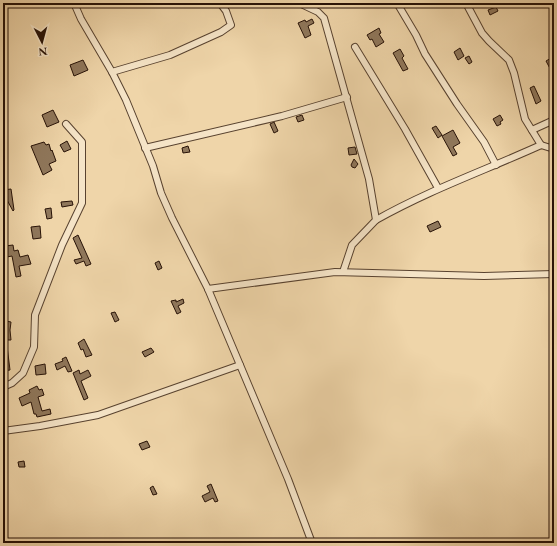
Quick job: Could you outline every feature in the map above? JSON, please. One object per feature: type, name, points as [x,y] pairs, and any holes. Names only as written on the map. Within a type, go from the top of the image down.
[{"type":"street","points":[[74,3],[81,20],[112,72],[126,100],[172,218],[208,289],[288,479],[312,543]]},
{"type":"street","points":[[112,72],[170,55],[221,32],[231,25],[226,11],[220,3]]},
{"type":"street","points":[[298,3],[318,12],[324,18],[370,179],[376,220]]},
{"type":"street","points":[[397,3],[416,35],[425,54],[457,104],[484,142],[496,165]]},
{"type":"street","points":[[466,3],[482,33],[509,60],[514,73],[525,119],[541,145]]},
{"type":"street","points":[[355,47],[405,129],[438,188]]},
{"type":"street","points":[[145,148],[282,116],[347,97]]},
{"type":"street","points":[[532,130],[554,120]]},
{"type":"street","points":[[3,387],[12,383],[23,373],[34,348],[36,316],[62,245],[82,203],[82,142],[66,124]]},
{"type":"street","points":[[343,272],[352,245],[376,220],[438,188],[541,145],[554,149]]},
{"type":"street","points":[[208,289],[335,272],[484,276],[554,274]]},
{"type":"street","points":[[3,431],[40,426],[98,415],[240,365]]},
{"type":"building","points":[[496,7],[498,11],[490,15],[488,10]]},
{"type":"building","points":[[312,19],[314,23],[308,26],[311,35],[305,38],[298,23],[305,20],[306,22]]},
{"type":"building","points":[[379,28],[381,33],[379,34],[384,42],[376,47],[372,39],[370,40],[367,35]]},
{"type":"building","points":[[460,48],[464,56],[458,60],[454,52]]},
{"type":"building","points":[[400,49],[404,56],[402,58],[408,69],[403,71],[393,53]]},
{"type":"building","points":[[469,56],[472,62],[469,64],[465,58]]},
{"type":"building","points":[[551,58],[554,64],[554,76],[546,61]]},
{"type":"building","points":[[83,60],[88,70],[74,76],[70,65]]},
{"type":"building","points":[[534,86],[541,101],[536,104],[530,88]]},
{"type":"building","points":[[53,110],[59,122],[47,127],[42,115]]},
{"type":"building","points":[[302,115],[304,120],[298,122],[296,117]]},
{"type":"building","points":[[500,115],[503,120],[500,122],[501,124],[497,126],[493,119]]},
{"type":"building","points":[[274,122],[278,131],[274,133],[270,124]]},
{"type":"building","points":[[436,126],[442,135],[438,138],[432,128]]},
{"type":"building","points":[[453,130],[460,143],[453,147],[457,154],[453,156],[442,136]]},
{"type":"building","points":[[67,141],[71,149],[64,152],[60,145]]},
{"type":"building","points":[[44,142],[46,145],[49,144],[56,161],[49,164],[52,170],[43,175],[31,146]]},
{"type":"building","points":[[188,146],[190,152],[183,153],[182,148]]},
{"type":"building","points":[[355,147],[357,154],[349,155],[348,148]]},
{"type":"building","points":[[354,159],[358,164],[355,168],[351,165]]},
{"type":"building","points":[[11,189],[13,211],[6,195],[3,195],[3,190]]},
{"type":"building","points":[[72,201],[73,205],[62,207],[61,202]]},
{"type":"building","points":[[51,208],[52,218],[47,219],[45,209]]},
{"type":"building","points":[[438,221],[441,227],[430,232],[427,226]]},
{"type":"building","points":[[40,226],[41,238],[33,239],[31,227]]},
{"type":"building","points":[[78,235],[91,264],[86,266],[84,261],[76,264],[74,260],[82,258],[73,238]]},
{"type":"building","points":[[13,245],[14,251],[18,250],[20,257],[28,255],[31,264],[19,266],[21,276],[16,277],[12,256],[7,257],[5,246]]},
{"type":"building","points":[[159,261],[162,268],[158,270],[155,263]]},
{"type":"building","points":[[183,299],[184,303],[178,306],[181,312],[177,314],[171,301],[176,300],[176,302]]},
{"type":"building","points":[[115,312],[119,320],[115,322],[111,313]]},
{"type":"building","points":[[6,321],[11,322],[11,340],[7,340],[5,329]]},
{"type":"building","points":[[84,339],[92,355],[86,357],[83,349],[81,350],[78,343]]},
{"type":"building","points":[[3,346],[7,346],[10,370],[3,371]]},
{"type":"building","points":[[151,348],[154,352],[145,357],[142,352]]},
{"type":"building","points":[[66,357],[72,371],[68,372],[65,366],[57,370],[55,364],[63,361],[62,359]]},
{"type":"building","points":[[45,364],[46,374],[36,375],[35,366]]},
{"type":"building","points":[[79,370],[80,374],[88,370],[91,376],[81,381],[88,398],[84,400],[73,373]]},
{"type":"building","points":[[37,386],[39,390],[42,389],[44,395],[38,397],[42,411],[50,409],[51,414],[37,417],[36,414],[34,414],[31,402],[22,406],[19,398],[30,393],[29,390]]},
{"type":"building","points":[[147,441],[150,447],[142,450],[139,444]]},
{"type":"building","points":[[24,461],[25,467],[19,467],[18,462]]},
{"type":"building","points":[[211,484],[218,501],[215,502],[213,498],[205,502],[202,496],[210,492],[207,486]]},
{"type":"building","points":[[153,486],[157,494],[153,495],[150,488]]}]
